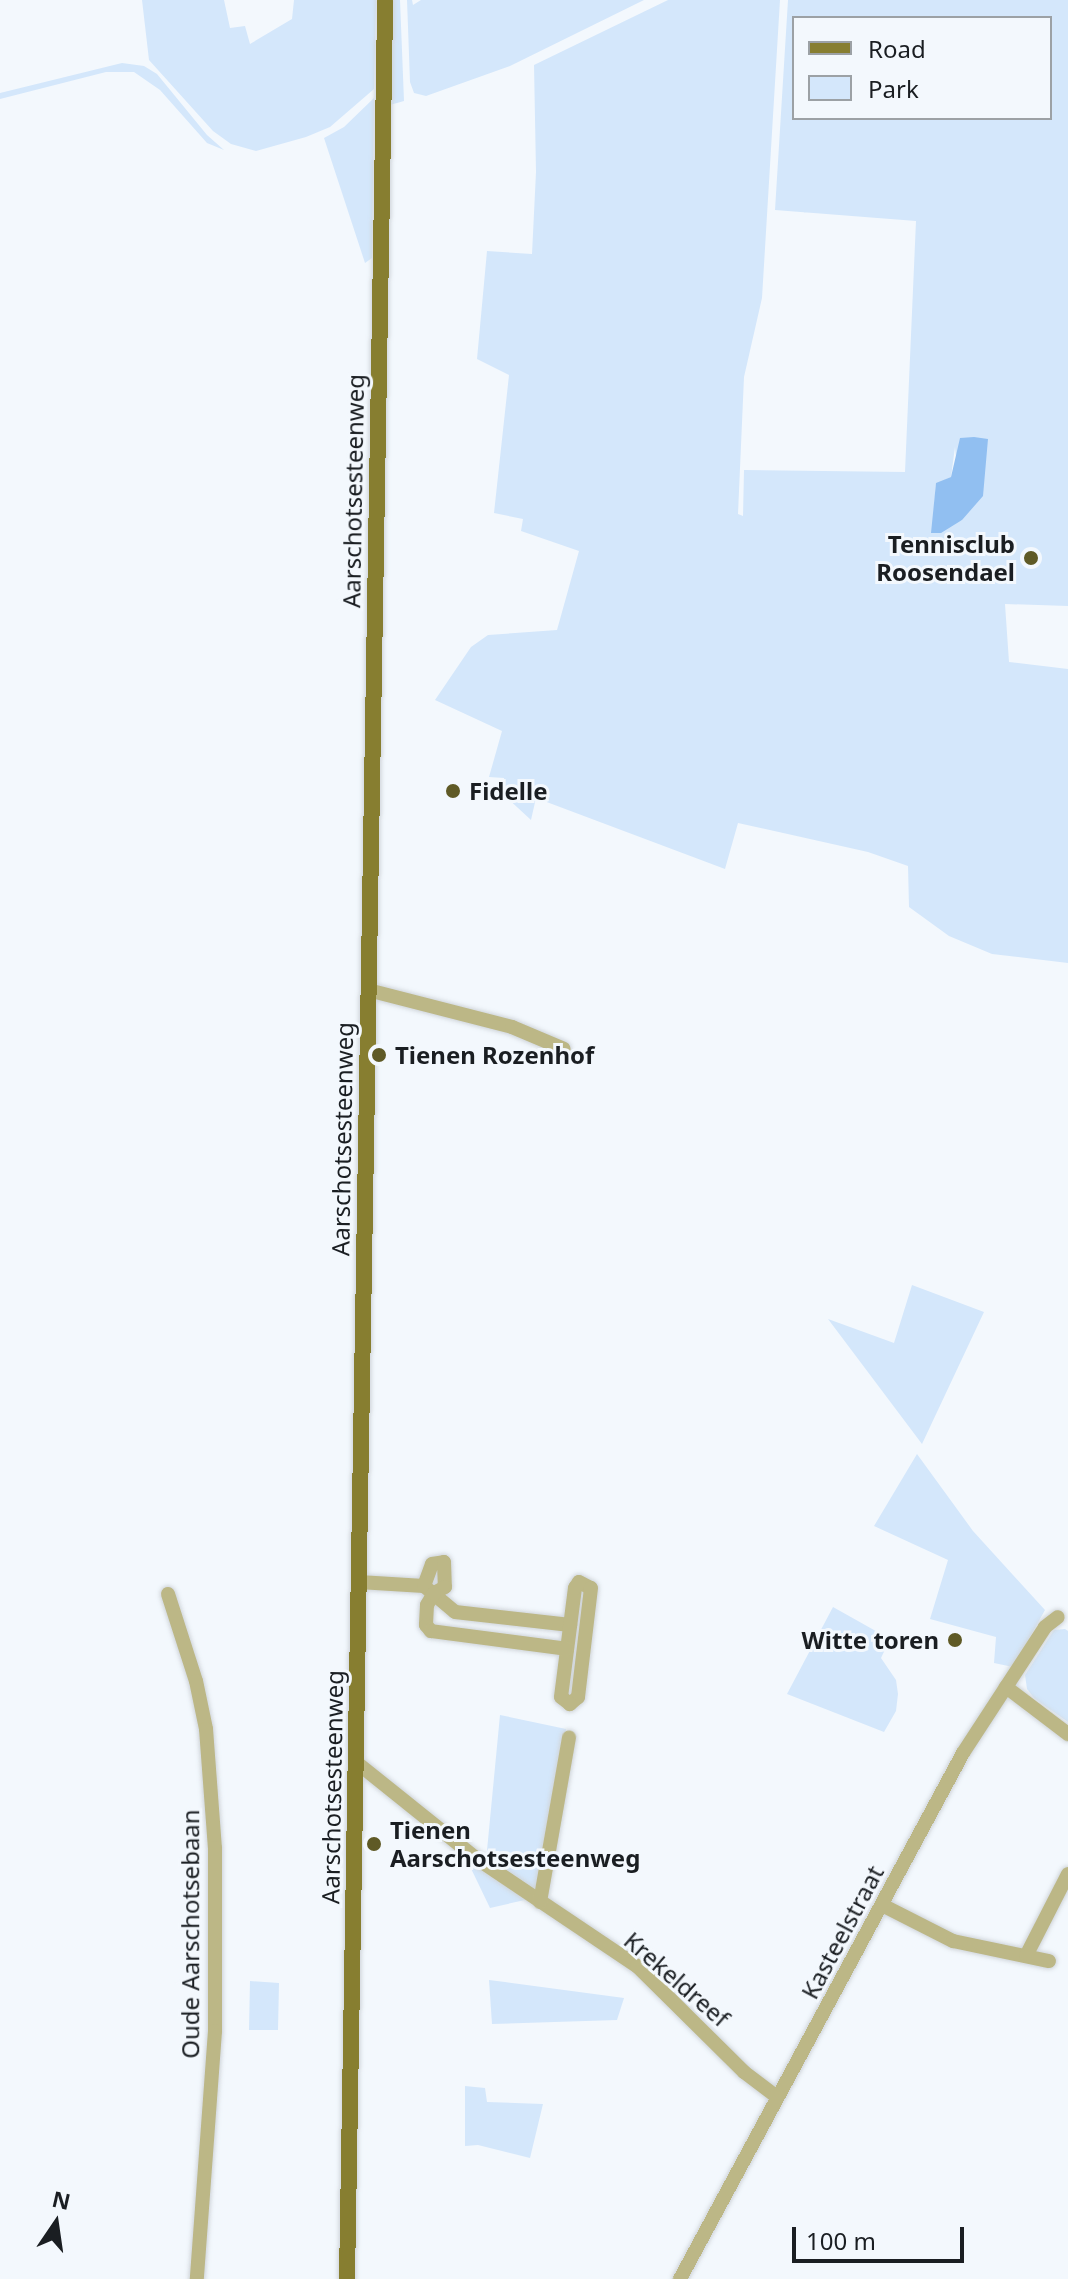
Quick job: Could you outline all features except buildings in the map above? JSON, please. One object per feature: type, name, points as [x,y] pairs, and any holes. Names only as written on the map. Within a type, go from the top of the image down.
[{"type":"main road","name":"Aarschotsesteenweg","points":[[347,2279],[385,0]]},
{"type":"street","points":[[368,990],[523,1030],[564,1049]]},
{"type":"street","points":[[359,1582],[429,1589],[455,1612],[570,1625]]},
{"type":"street","points":[[584,1582],[591,1588],[580,1684],[576,1702],[570,1704],[561,1697],[570,1625],[575,1588],[584,1582]]},
{"type":"street","points":[[429,1589],[426,1625],[431,1631],[567,1649]]},
{"type":"street","name":"Oude Aarschotsebaan","points":[[168,1594],[196,1681],[206,1729],[215,1848],[212,2092],[197,2279]]},
{"type":"street","name":"Kasteelstraat","points":[[680,2279],[963,1753],[1045,1627],[1058,1617]]},
{"type":"street","points":[[1006,1687],[1068,1734]]},
{"type":"street","points":[[540,1902],[569,1738]]},
{"type":"street","name":"Krekeldreef","points":[[356,1762],[476,1858],[637,1966],[744,2072],[777,2097]]},
{"type":"street","points":[[1026,1956],[1068,1874]]},
{"type":"street","points":[[882,1905],[953,1941],[1049,1961]]},
{"type":"green space","points":[[142,0],[224,0],[230,28],[245,26],[250,44],[292,19],[294,0],[376,0],[374,89],[330,127],[306,137],[256,151],[231,144],[213,131],[149,60]]},
{"type":"green space","points":[[392,0],[400,0],[404,101],[390,105]]},
{"type":"green space","points":[[407,0],[412,0],[413,5],[421,0],[644,0],[510,66],[426,96],[414,93],[410,82]]},
{"type":"green space","points":[[668,0],[780,0],[762,298],[744,377],[738,514],[743,516],[744,470],[905,472],[916,221],[775,210],[788,0],[1068,0],[1068,606],[1005,604],[1009,662],[1068,669],[1068,963],[992,954],[949,936],[909,907],[908,866],[868,852],[738,823],[725,869],[536,798],[531,820],[503,794],[504,778],[489,777],[502,731],[435,700],[471,647],[488,635],[557,630],[579,551],[521,531],[523,519],[494,513],[509,375],[477,359],[487,251],[532,254],[536,172],[534,65]],"holes":[[[955,447],[962,520],[932,533],[936,484],[951,477]]]},
{"type":"green space","points":[[122,63],[144,66],[157,74],[207,135],[224,150],[207,143],[160,90],[134,72],[106,72],[0,99],[0,93]]},
{"type":"green space","points":[[374,98],[372,258],[365,263],[324,138],[344,127]]},
{"type":"green space","points":[[912,1285],[984,1312],[922,1444],[828,1319],[894,1343]]},
{"type":"green space","points":[[917,1454],[973,1531],[1045,1610],[1013,1667],[994,1663],[996,1637],[930,1619],[948,1560],[874,1526]]},
{"type":"green space","points":[[833,1607],[890,1639],[881,1658],[896,1680],[898,1694],[896,1711],[884,1732],[787,1694]]},
{"type":"green space","points":[[1054,1630],[1068,1631],[1068,1722],[1034,1698],[1027,1689],[1025,1675]]},
{"type":"green space","points":[[500,1715],[566,1729],[537,1895],[486,1861]]},
{"type":"green space","points":[[465,1856],[529,1899],[490,1908]]},
{"type":"green space","points":[[489,1980],[624,1998],[617,2020],[492,2024]]},
{"type":"green space","points":[[250,1981],[279,1983],[278,2030],[249,2030]]},
{"type":"green space","points":[[465,2086],[485,2088],[487,2102],[543,2104],[530,2158],[478,2145],[465,2146]]},
{"type":"water","points":[[960,438],[988,439],[983,496],[962,520],[941,533],[931,533],[936,483],[951,477]]},
{"type":"place","name":"Tennisclub Roosendael","points":[[1031,558]]},
{"type":"place","name":"Fidelle","points":[[453,791]]},
{"type":"place","name":"Tienen Rozenhof","points":[[379,1055]]},
{"type":"place","name":"Witte toren","points":[[955,1640]]},
{"type":"place","name":"Tienen Aarschotsesteenweg","points":[[374,1844]]}]
